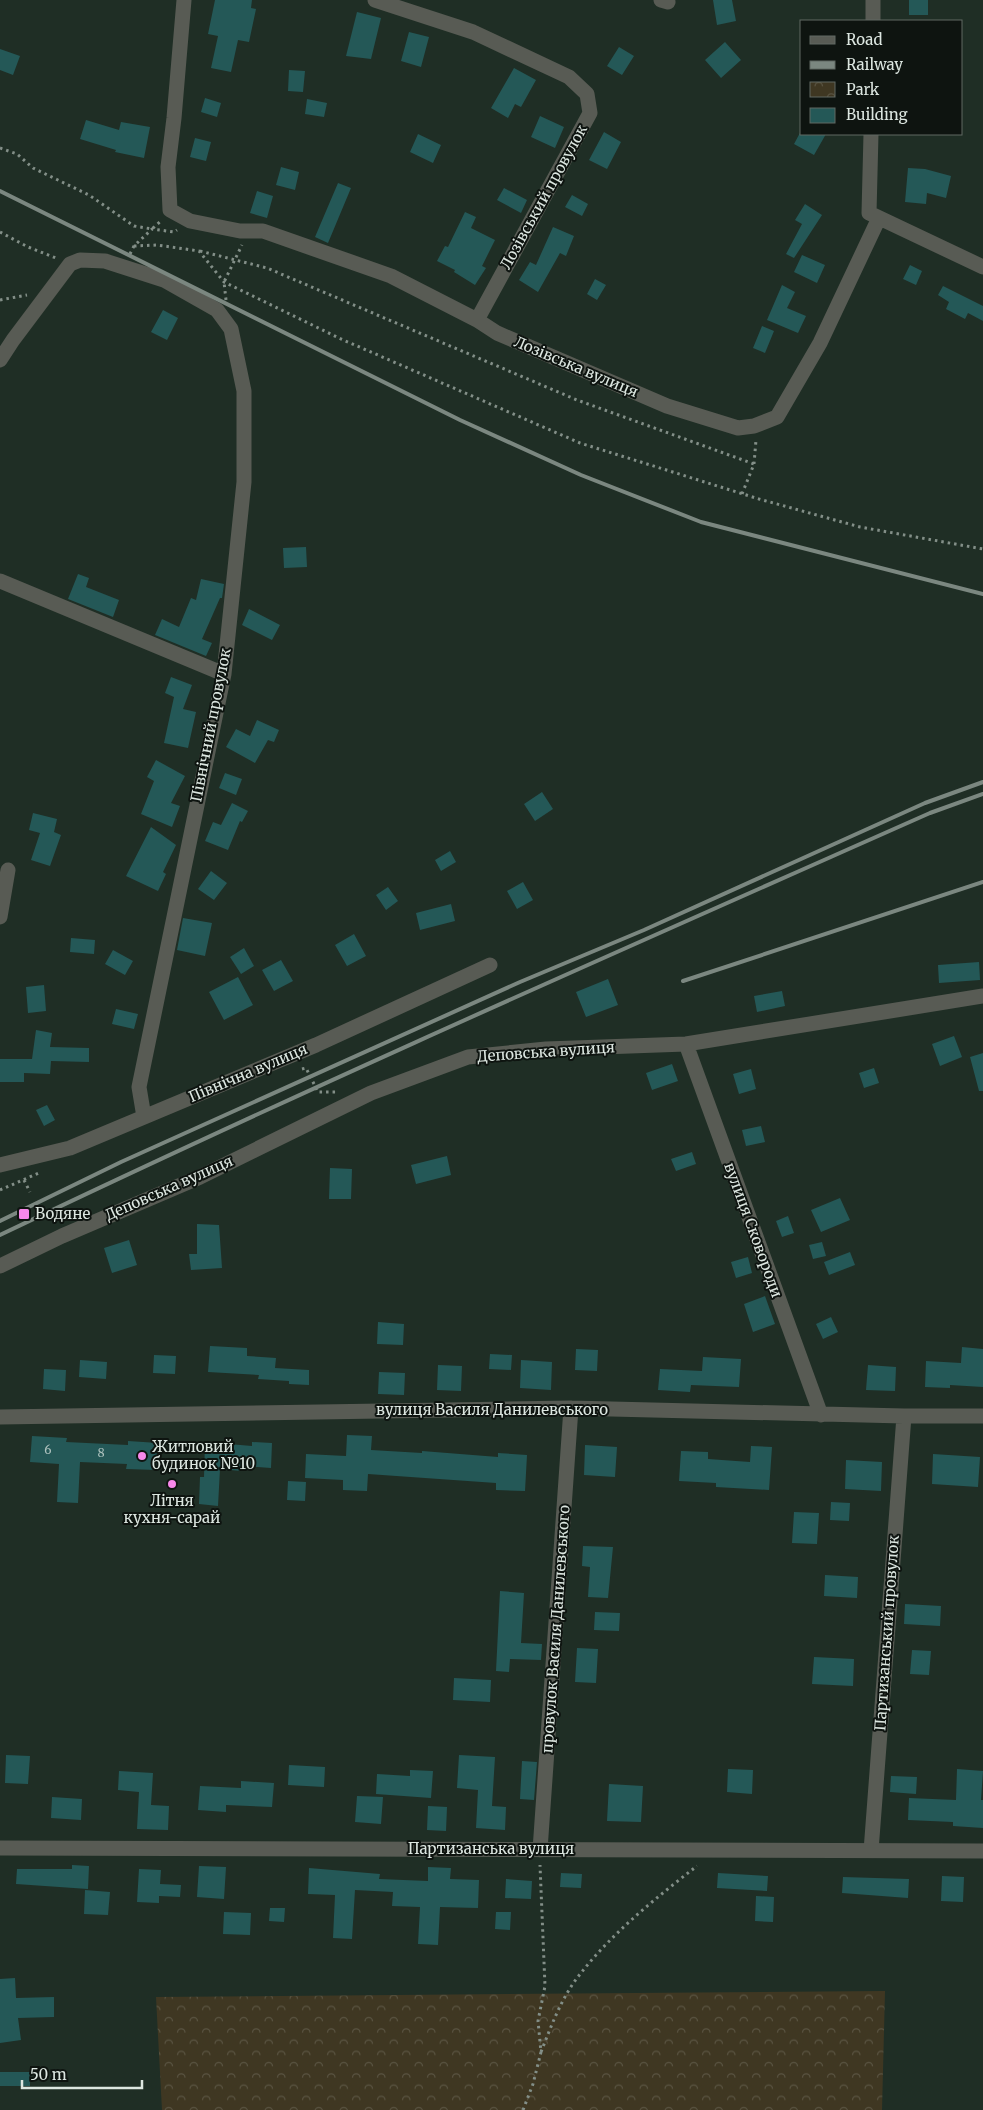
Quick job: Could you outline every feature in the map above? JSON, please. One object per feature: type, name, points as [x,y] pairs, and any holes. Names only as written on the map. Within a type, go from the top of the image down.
[{"type":"street","points":[[170,210],[168,167],[184,0]]},
{"type":"street","name":"Лозівський провулок","points":[[375,0],[473,32],[569,77],[587,94],[590,113],[477,320]]},
{"type":"street","points":[[873,0],[873,20]]},
{"type":"street","points":[[871,135],[869,213],[983,267]]},
{"type":"street","name":"Лозівська вулиця","points":[[170,210],[190,221],[240,231],[263,231],[391,276],[477,320],[496,333],[667,406],[738,428],[754,426],[777,418],[820,343],[879,218]]},
{"type":"street","name":"Північний провулок","points":[[70,264],[80,260],[105,262],[164,280],[217,310],[231,328],[244,391],[244,482],[224,674],[139,1087],[144,1117]]},
{"type":"street","points":[[0,360],[70,264]]},
{"type":"street","points":[[0,581],[224,674]]},
{"type":"street","points":[[0,917],[8,870]]},
{"type":"street","name":"Північна вулиця","points":[[0,1165],[70,1148],[316,1045],[490,965]]},
{"type":"street","name":"Деповська вулиця","points":[[0,1266],[62,1236],[200,1176],[365,1096],[468,1057],[546,1049],[686,1044],[983,996]]},
{"type":"street","name":"вулиця Сковороди","points":[[686,1044],[821,1415]]},
{"type":"street","name":"вулиця Василя Данилевського","points":[[0,1417],[571,1408],[821,1415],[983,1416]]},
{"type":"street","name":"провулок Василя Данилевського","points":[[540,1850],[571,1408]]},
{"type":"street","name":"Партизанський провулок","points":[[871,1850],[904,1416]]},
{"type":"street","name":"Партизанська вулиця","points":[[0,1848],[983,1851]]},
{"type":"path","points":[[0,148],[17,154],[33,168],[89,196],[134,226],[174,232],[190,221]]},
{"type":"path","points":[[170,210],[134,246],[157,245],[199,251],[234,258],[267,268],[577,400],[754,464]]},
{"type":"path","points":[[226,303],[224,282],[234,258],[242,244],[263,231]]},
{"type":"path","points":[[0,232],[28,247],[70,264]]},
{"type":"path","points":[[199,251],[224,282],[341,339],[580,443],[742,494],[860,527],[983,549]]},
{"type":"path","points":[[742,494],[754,464],[757,446],[754,426]]},
{"type":"path","points":[[297,1069],[306,1068],[318,1092],[338,1092],[365,1096]]},
{"type":"path","points":[[24,1180],[30,1192]]},
{"type":"path","points":[[540,1850],[545,1986],[538,2020],[541,2052]]},
{"type":"path","points":[[523,2110],[533,2084],[541,2052],[559,2008],[581,1973],[616,1936],[657,1898],[700,1863],[706,1850]]},
{"type":"green space","points":[[885,1991],[882,2110],[162,2110],[156,1997]]},
{"type":"building","points":[[215,0],[252,0],[251,8],[256,9],[249,42],[238,40],[231,72],[211,68],[218,36],[208,34]]},
{"type":"building","points":[[713,0],[732,0],[736,21],[717,25]]},
{"type":"building","points":[[909,0],[928,0],[928,15],[909,15]]},
{"type":"building","points":[[357,12],[381,18],[371,59],[346,56]]},
{"type":"building","points":[[409,32],[429,37],[421,67],[401,61]]},
{"type":"building","points":[[725,42],[741,60],[721,78],[705,60]]},
{"type":"building","points":[[619,47],[634,56],[622,75],[607,66]]},
{"type":"building","points":[[0,49],[20,56],[13,75],[0,70]]},
{"type":"building","points":[[514,68],[536,80],[521,107],[515,104],[508,118],[491,108]]},
{"type":"building","points":[[289,70],[305,71],[303,92],[288,91]]},
{"type":"building","points":[[205,98],[221,103],[217,117],[201,112]]},
{"type":"building","points":[[307,99],[327,103],[324,117],[305,114]]},
{"type":"building","points":[[540,116],[564,127],[555,148],[531,137]]},
{"type":"building","points":[[86,120],[119,130],[121,122],[150,127],[144,158],[115,152],[116,150],[80,139]]},
{"type":"building","points":[[604,132],[621,142],[607,169],[589,160]]},
{"type":"building","points":[[800,133],[800,135],[825,135],[814,155],[794,144]]},
{"type":"building","points":[[418,134],[441,145],[433,163],[410,152]]},
{"type":"building","points":[[195,138],[211,142],[206,161],[190,157]]},
{"type":"building","points":[[281,167],[299,172],[295,190],[276,185]]},
{"type":"building","points":[[908,168],[925,169],[951,176],[946,198],[927,193],[926,204],[905,202]]},
{"type":"building","points":[[338,183],[351,188],[328,243],[315,237]]},
{"type":"building","points":[[504,188],[527,200],[521,213],[497,200]]},
{"type":"building","points":[[257,191],[273,196],[267,218],[250,213]]},
{"type":"building","points":[[572,195],[588,204],[582,216],[565,207]]},
{"type":"building","points":[[805,204],[822,215],[794,258],[786,254],[802,224],[795,220]]},
{"type":"building","points":[[465,212],[476,217],[471,228],[495,240],[482,266],[486,268],[475,285],[454,272],[455,270],[437,261],[445,246],[448,247]]},
{"type":"building","points":[[553,227],[574,236],[566,256],[560,253],[538,292],[519,280],[530,262],[536,265]]},
{"type":"building","points":[[802,255],[825,265],[817,283],[794,272]]},
{"type":"building","points":[[910,265],[922,271],[916,285],[903,279]]},
{"type":"building","points":[[595,279],[606,285],[597,300],[587,294]]},
{"type":"building","points":[[782,285],[795,292],[787,308],[806,316],[798,333],[767,320]]},
{"type":"building","points":[[943,286],[983,306],[983,321],[968,313],[965,319],[946,309],[949,302],[938,295]]},
{"type":"building","points":[[163,310],[178,318],[167,340],[151,332]]},
{"type":"building","points":[[762,326],[774,331],[765,353],[753,348]]},
{"type":"building","points":[[306,547],[307,567],[284,568],[283,548]]},
{"type":"building","points":[[78,574],[89,578],[86,587],[119,600],[113,617],[68,599]]},
{"type":"building","points":[[201,579],[224,584],[222,598],[220,598],[202,639],[212,643],[206,656],[155,635],[162,619],[179,627],[191,598],[196,600]]},
{"type":"building","points":[[249,609],[280,625],[272,640],[242,625]]},
{"type":"building","points":[[171,677],[192,685],[183,709],[196,712],[188,748],[164,743],[174,697],[165,693]]},
{"type":"building","points":[[257,720],[279,730],[274,742],[268,740],[255,763],[226,747],[236,729],[250,736]]},
{"type":"building","points":[[156,760],[185,776],[171,803],[180,806],[172,827],[141,814],[154,781],[147,777]]},
{"type":"building","points":[[225,773],[242,779],[236,795],[219,788]]},
{"type":"building","points":[[542,792],[553,809],[535,821],[524,804]]},
{"type":"building","points":[[232,803],[248,811],[242,822],[240,821],[228,850],[205,841],[213,822],[221,825]]},
{"type":"building","points":[[33,813],[57,819],[54,832],[61,835],[50,866],[31,860],[40,833],[29,830]]},
{"type":"building","points":[[151,827],[176,845],[163,872],[166,874],[158,891],[126,876]]},
{"type":"building","points":[[450,851],[456,862],[441,871],[435,860]]},
{"type":"building","points":[[211,871],[227,883],[214,900],[198,889]]},
{"type":"building","points":[[523,882],[533,900],[517,909],[507,891]]},
{"type":"building","points":[[388,887],[398,901],[386,910],[376,895]]},
{"type":"building","points":[[451,904],[455,921],[420,930],[416,913]]},
{"type":"building","points":[[183,918],[212,923],[205,956],[177,950]]},
{"type":"building","points":[[354,934],[366,956],[347,966],[335,945]]},
{"type":"building","points":[[71,938],[95,940],[94,954],[70,952]]},
{"type":"building","points":[[244,948],[254,966],[241,974],[230,957]]},
{"type":"building","points":[[113,950],[133,961],[125,975],[105,964]]},
{"type":"building","points":[[281,960],[293,981],[274,991],[262,970]]},
{"type":"building","points":[[979,962],[980,980],[939,983],[938,965]]},
{"type":"building","points":[[238,977],[253,1005],[224,1020],[209,992]]},
{"type":"building","points":[[608,979],[618,1005],[586,1017],[576,992]]},
{"type":"building","points":[[44,985],[46,1011],[28,1013],[26,987]]},
{"type":"building","points":[[782,991],[785,1006],[757,1012],[754,996]]},
{"type":"building","points":[[116,1009],[138,1014],[134,1029],[112,1024]]},
{"type":"building","points":[[36,1030],[52,1033],[50,1047],[89,1048],[89,1062],[51,1061],[50,1074],[24,1073],[24,1082],[0,1082],[0,1059],[32,1059]]},
{"type":"building","points":[[954,1036],[962,1057],[940,1066],[932,1044]]},
{"type":"building","points":[[983,1053],[983,1091],[979,1091],[970,1057]]},
{"type":"building","points":[[672,1064],[678,1081],[652,1090],[646,1073]]},
{"type":"building","points":[[874,1068],[879,1083],[864,1088],[859,1073]]},
{"type":"building","points":[[751,1069],[756,1089],[739,1094],[733,1074]]},
{"type":"building","points":[[47,1105],[55,1120],[44,1126],[36,1110]]},
{"type":"building","points":[[761,1126],[765,1142],[746,1146],[742,1130]]},
{"type":"building","points":[[692,1152],[696,1164],[676,1171],[671,1159]]},
{"type":"building","points":[[447,1156],[451,1175],[416,1184],[411,1165]]},
{"type":"building","points":[[330,1168],[352,1169],[351,1199],[329,1199]]},
{"type":"building","points":[[840,1198],[850,1220],[821,1232],[811,1210]]},
{"type":"building","points":[[788,1216],[794,1233],[782,1237],[776,1221]]},
{"type":"building","points":[[197,1224],[219,1225],[222,1268],[191,1270],[189,1254],[197,1254]]},
{"type":"building","points":[[129,1240],[137,1265],[112,1273],[104,1248]]},
{"type":"building","points":[[822,1242],[826,1256],[813,1259],[809,1245]]},
{"type":"building","points":[[850,1252],[855,1265],[829,1275],[824,1262]]},
{"type":"building","points":[[748,1257],[752,1273],[736,1278],[731,1262]]},
{"type":"building","points":[[765,1296],[775,1324],[753,1332],[744,1304]]},
{"type":"building","points":[[831,1317],[838,1332],[823,1339],[816,1324]]},
{"type":"building","points":[[378,1322],[404,1324],[403,1345],[377,1344]]},
{"type":"building","points":[[210,1346],[247,1348],[247,1356],[276,1358],[275,1368],[309,1370],[309,1385],[289,1384],[289,1381],[258,1379],[259,1375],[208,1372]]},
{"type":"building","points":[[962,1347],[983,1349],[983,1387],[950,1385],[950,1388],[925,1387],[926,1361],[961,1363]]},
{"type":"building","points":[[576,1349],[598,1350],[597,1371],[575,1370]]},
{"type":"building","points":[[490,1354],[512,1355],[511,1370],[489,1369]]},
{"type":"building","points":[[154,1355],[176,1356],[175,1374],[153,1373]]},
{"type":"building","points":[[703,1357],[741,1359],[739,1387],[691,1385],[690,1392],[658,1390],[660,1369],[702,1371]]},
{"type":"building","points":[[80,1360],[107,1362],[106,1379],[79,1377]]},
{"type":"building","points":[[521,1360],[552,1362],[551,1390],[520,1388]]},
{"type":"building","points":[[438,1365],[462,1366],[461,1391],[437,1390]]},
{"type":"building","points":[[868,1365],[896,1367],[895,1391],[866,1390]]},
{"type":"building","points":[[44,1369],[66,1370],[65,1391],[43,1389]]},
{"type":"building","points":[[379,1372],[405,1373],[404,1395],[378,1394]]},
{"type":"building","points":[[347,1435],[372,1436],[371,1450],[422,1453],[422,1451],[498,1457],[498,1453],[527,1455],[525,1491],[496,1490],[496,1483],[368,1474],[367,1491],[343,1490],[343,1480],[305,1478],[306,1454],[346,1456]]},
{"type":"building","points":[[32,1436],[67,1438],[66,1442],[128,1445],[128,1441],[158,1443],[157,1470],[126,1469],[127,1464],[80,1462],[78,1503],[57,1502],[59,1464],[30,1462]]},
{"type":"building","points":[[205,1442],[252,1446],[252,1442],[272,1443],[271,1468],[241,1466],[241,1471],[220,1469],[218,1506],[199,1504],[200,1477],[204,1477]]},
{"type":"building","points":[[585,1445],[617,1447],[615,1477],[584,1475]]},
{"type":"building","points":[[751,1446],[772,1447],[769,1490],[716,1487],[716,1483],[679,1481],[681,1451],[708,1452],[708,1459],[750,1462]]},
{"type":"building","points":[[933,1454],[980,1457],[978,1487],[932,1484]]},
{"type":"building","points":[[846,1460],[882,1462],[881,1491],[845,1489]]},
{"type":"building","points":[[288,1481],[306,1482],[305,1501],[287,1500]]},
{"type":"building","points":[[831,1502],[850,1503],[849,1521],[830,1520]]},
{"type":"building","points":[[794,1512],[819,1513],[817,1544],[792,1543]]},
{"type":"building","points":[[583,1546],[613,1547],[608,1598],[588,1597],[590,1567],[582,1566]]},
{"type":"building","points":[[825,1575],[858,1577],[857,1598],[824,1596]]},
{"type":"building","points":[[500,1591],[524,1593],[521,1643],[542,1644],[541,1660],[510,1659],[509,1672],[496,1671]]},
{"type":"building","points":[[905,1604],[941,1606],[940,1626],[904,1624]]},
{"type":"building","points":[[595,1612],[620,1613],[619,1631],[594,1630]]},
{"type":"building","points":[[577,1648],[598,1649],[596,1683],[575,1682]]},
{"type":"building","points":[[912,1650],[931,1651],[929,1675],[910,1674]]},
{"type":"building","points":[[814,1657],[854,1659],[853,1686],[812,1684]]},
{"type":"building","points":[[454,1678],[491,1680],[490,1702],[453,1700]]},
{"type":"building","points":[[6,1755],[30,1756],[28,1784],[5,1783]]},
{"type":"building","points":[[459,1755],[495,1757],[492,1806],[506,1807],[505,1830],[476,1828],[478,1790],[457,1788]]},
{"type":"building","points":[[522,1761],[537,1762],[534,1800],[520,1799]]},
{"type":"building","points":[[289,1765],[325,1767],[324,1787],[288,1785]]},
{"type":"building","points":[[728,1769],[753,1770],[752,1794],[727,1792]]},
{"type":"building","points":[[957,1769],[983,1771],[981,1800],[983,1800],[983,1828],[953,1826],[953,1822],[908,1820],[909,1798],[956,1800]]},
{"type":"building","points":[[410,1770],[433,1771],[431,1798],[376,1794],[377,1774],[410,1776]]},
{"type":"building","points":[[119,1771],[153,1773],[151,1805],[169,1806],[168,1830],[137,1829],[139,1792],[118,1790]]},
{"type":"building","points":[[891,1776],[917,1777],[916,1794],[890,1792]]},
{"type":"building","points":[[241,1781],[274,1783],[272,1807],[226,1805],[226,1812],[198,1810],[200,1786],[241,1788]]},
{"type":"building","points":[[609,1784],[643,1786],[641,1822],[607,1821]]},
{"type":"building","points":[[357,1796],[383,1797],[381,1824],[355,1822]]},
{"type":"building","points":[[52,1797],[82,1799],[81,1820],[51,1818]]},
{"type":"building","points":[[428,1806],[447,1807],[446,1831],[427,1830]]},
{"type":"building","points":[[72,1865],[89,1866],[88,1889],[16,1884],[17,1869],[72,1869]]},
{"type":"building","points":[[199,1866],[226,1867],[224,1899],[197,1897]]},
{"type":"building","points":[[428,1867],[451,1868],[450,1879],[479,1880],[478,1908],[440,1907],[438,1945],[418,1944],[420,1907],[392,1906],[393,1892],[355,1890],[352,1939],[333,1938],[335,1895],[308,1894],[309,1868],[380,1874],[379,1879],[428,1881]]},
{"type":"building","points":[[139,1869],[161,1870],[160,1884],[181,1885],[180,1897],[159,1896],[159,1903],[137,1902]]},
{"type":"building","points":[[561,1873],[582,1874],[581,1888],[560,1887]]},
{"type":"building","points":[[718,1873],[768,1876],[767,1891],[717,1888]]},
{"type":"building","points":[[942,1876],[964,1877],[963,1902],[941,1901]]},
{"type":"building","points":[[843,1877],[909,1879],[908,1898],[842,1893]]},
{"type":"building","points":[[506,1879],[532,1881],[531,1899],[505,1898]]},
{"type":"building","points":[[85,1890],[110,1892],[108,1915],[84,1914]]},
{"type":"building","points":[[756,1896],[774,1897],[773,1922],[755,1921]]},
{"type":"building","points":[[270,1908],[285,1908],[284,1922],[269,1921]]},
{"type":"building","points":[[224,1912],[251,1913],[250,1935],[223,1934]]},
{"type":"building","points":[[496,1912],[511,1912],[510,1930],[495,1929]]},
{"type":"building","points":[[15,1978],[16,1998],[54,1997],[54,2017],[18,2018],[21,2040],[0,2043],[0,1979]]},
{"type":"building","points":[[0,2072],[30,2072],[30,2086],[0,2086]]},
{"type":"railway","points":[[0,191],[460,420],[581,475],[701,522],[983,594]]},
{"type":"railway","points":[[0,1221],[121,1162],[520,982],[644,930],[925,803],[983,782]]},
{"type":"railway","points":[[0,1235],[231,1126],[463,1021],[930,813],[983,794]]},
{"type":"railway","points":[[683,981],[983,882]]},
{"type":"place","name":"Водяне","points":[[24,1214]]},
{"type":"place","name":"Житловий будинок №10","points":[[142,1456]]},
{"type":"place","name":"Літня кухня-сарай","points":[[172,1484]]}]
